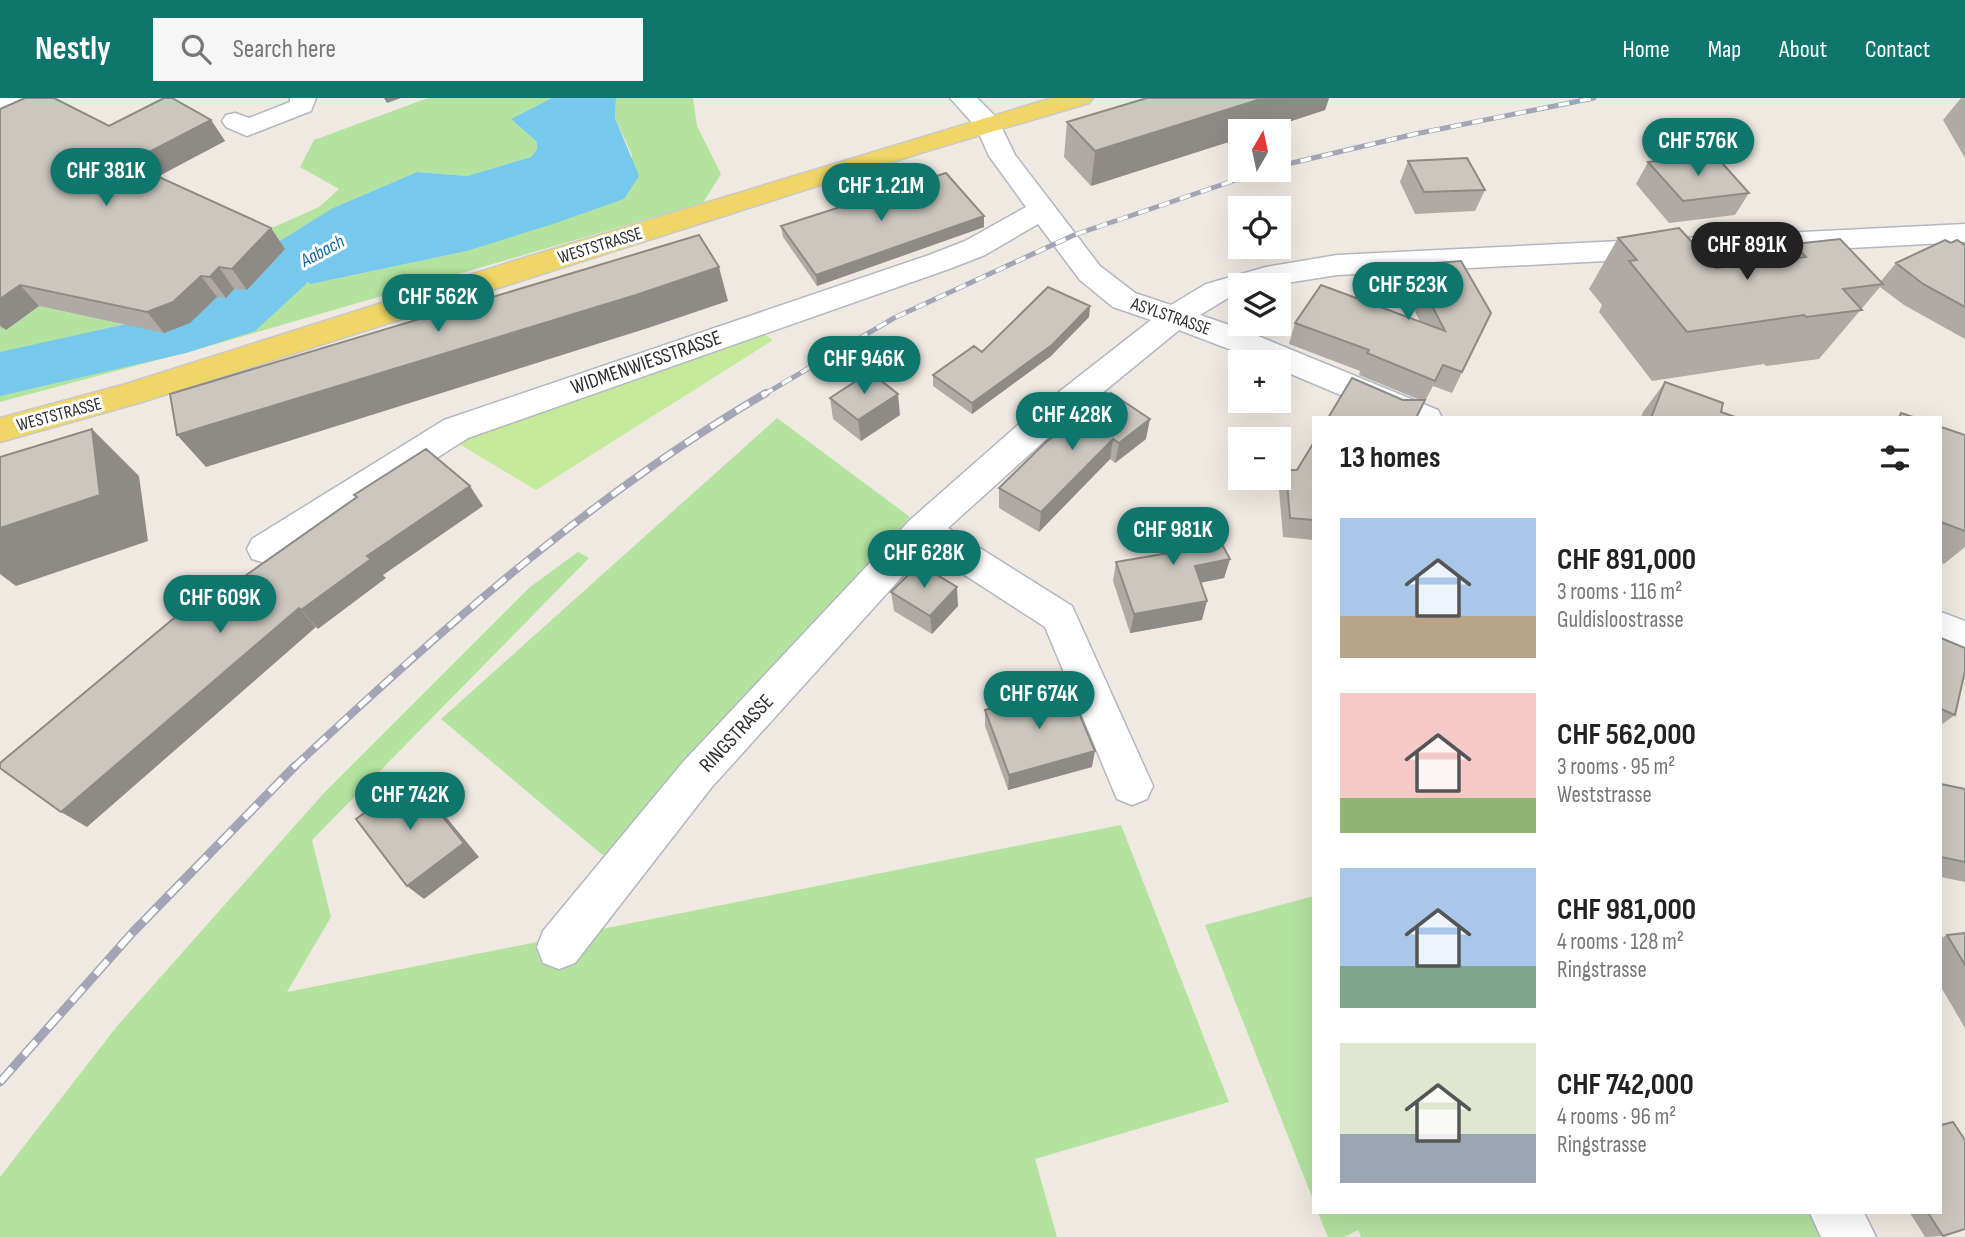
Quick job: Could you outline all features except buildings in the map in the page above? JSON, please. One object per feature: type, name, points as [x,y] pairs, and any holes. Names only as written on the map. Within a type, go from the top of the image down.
[{"type":"main road","name":"WESTSTRASSE","points":[[0,430],[131,394],[527,267],[1080,98]]},
{"type":"street","points":[[0,107],[20,98]]},
{"type":"street","points":[[235,121],[247,128],[302,106],[303,98]]},
{"type":"street","points":[[963,98],[988,124]]},
{"type":"street","name":"ASYLSTRASSE","points":[[988,124],[1002,156],[1090,273],[1124,300],[1230,336],[1421,416]]},
{"type":"street","name":"WIDMENWIESSTRASSE","points":[[265,549],[456,429],[940,262],[975,248],[1043,209]]},
{"type":"street","name":"RINGSTRASSE","points":[[559,947],[697,775],[923,530],[1039,426],[1173,318],[1217,291],[1266,277],[1337,265],[1958,240]]},
{"type":"street","points":[[923,530],[1059,617],[1132,786]]},
{"type":"street","points":[[1942,628],[1965,638]]},
{"type":"street","points":[[1836,1214],[1850,1237]]},
{"type":"green space","points":[[428,98],[552,98],[511,119],[537,142],[537,149],[531,157],[467,176],[417,172],[333,208],[323,216],[284,271],[311,284],[467,251],[624,199],[632,155],[615,118],[616,98],[693,98],[697,126],[721,174],[703,203],[206,347],[0,402],[0,327],[6,330],[39,306],[164,333],[190,323],[217,297],[226,298],[234,289],[245,240],[319,207],[339,189],[300,167],[314,140]]},
{"type":"green space","points":[[759,330],[773,340],[536,490],[459,444],[479,431]]},
{"type":"green space","points":[[777,418],[910,517],[605,857],[441,719]]},
{"type":"green space","points":[[578,552],[589,558],[312,840],[331,917],[287,992],[1121,825],[1229,1102],[1035,1159],[1057,1237],[0,1237],[0,1177],[118,1025],[323,794],[530,587]]},
{"type":"green space","points":[[1312,897],[1312,1197],[1205,925]]},
{"type":"green space","points":[[1318,1214],[1817,1214],[1830,1237],[1361,1237],[1358,1230],[1344,1237],[1328,1237]]},
{"type":"water","points":[[552,98],[616,98],[615,118],[639,176],[624,199],[467,251],[311,284],[284,271],[259,254],[333,208],[417,172],[467,176],[531,157],[537,149],[537,142],[511,119]]},
{"type":"waterway","name":"Aabach","points":[[0,374],[186,332],[233,316],[284,271]]},
{"type":"railway","points":[[1292,163],[1415,134],[1594,98]]},
{"type":"railway","points":[[763,395],[894,318],[1074,235],[1230,182]]},
{"type":"railway","points":[[293,768],[404,666],[519,567],[639,475],[766,393]]},
{"type":"railway","points":[[0,1082],[133,932],[293,768]]}]
